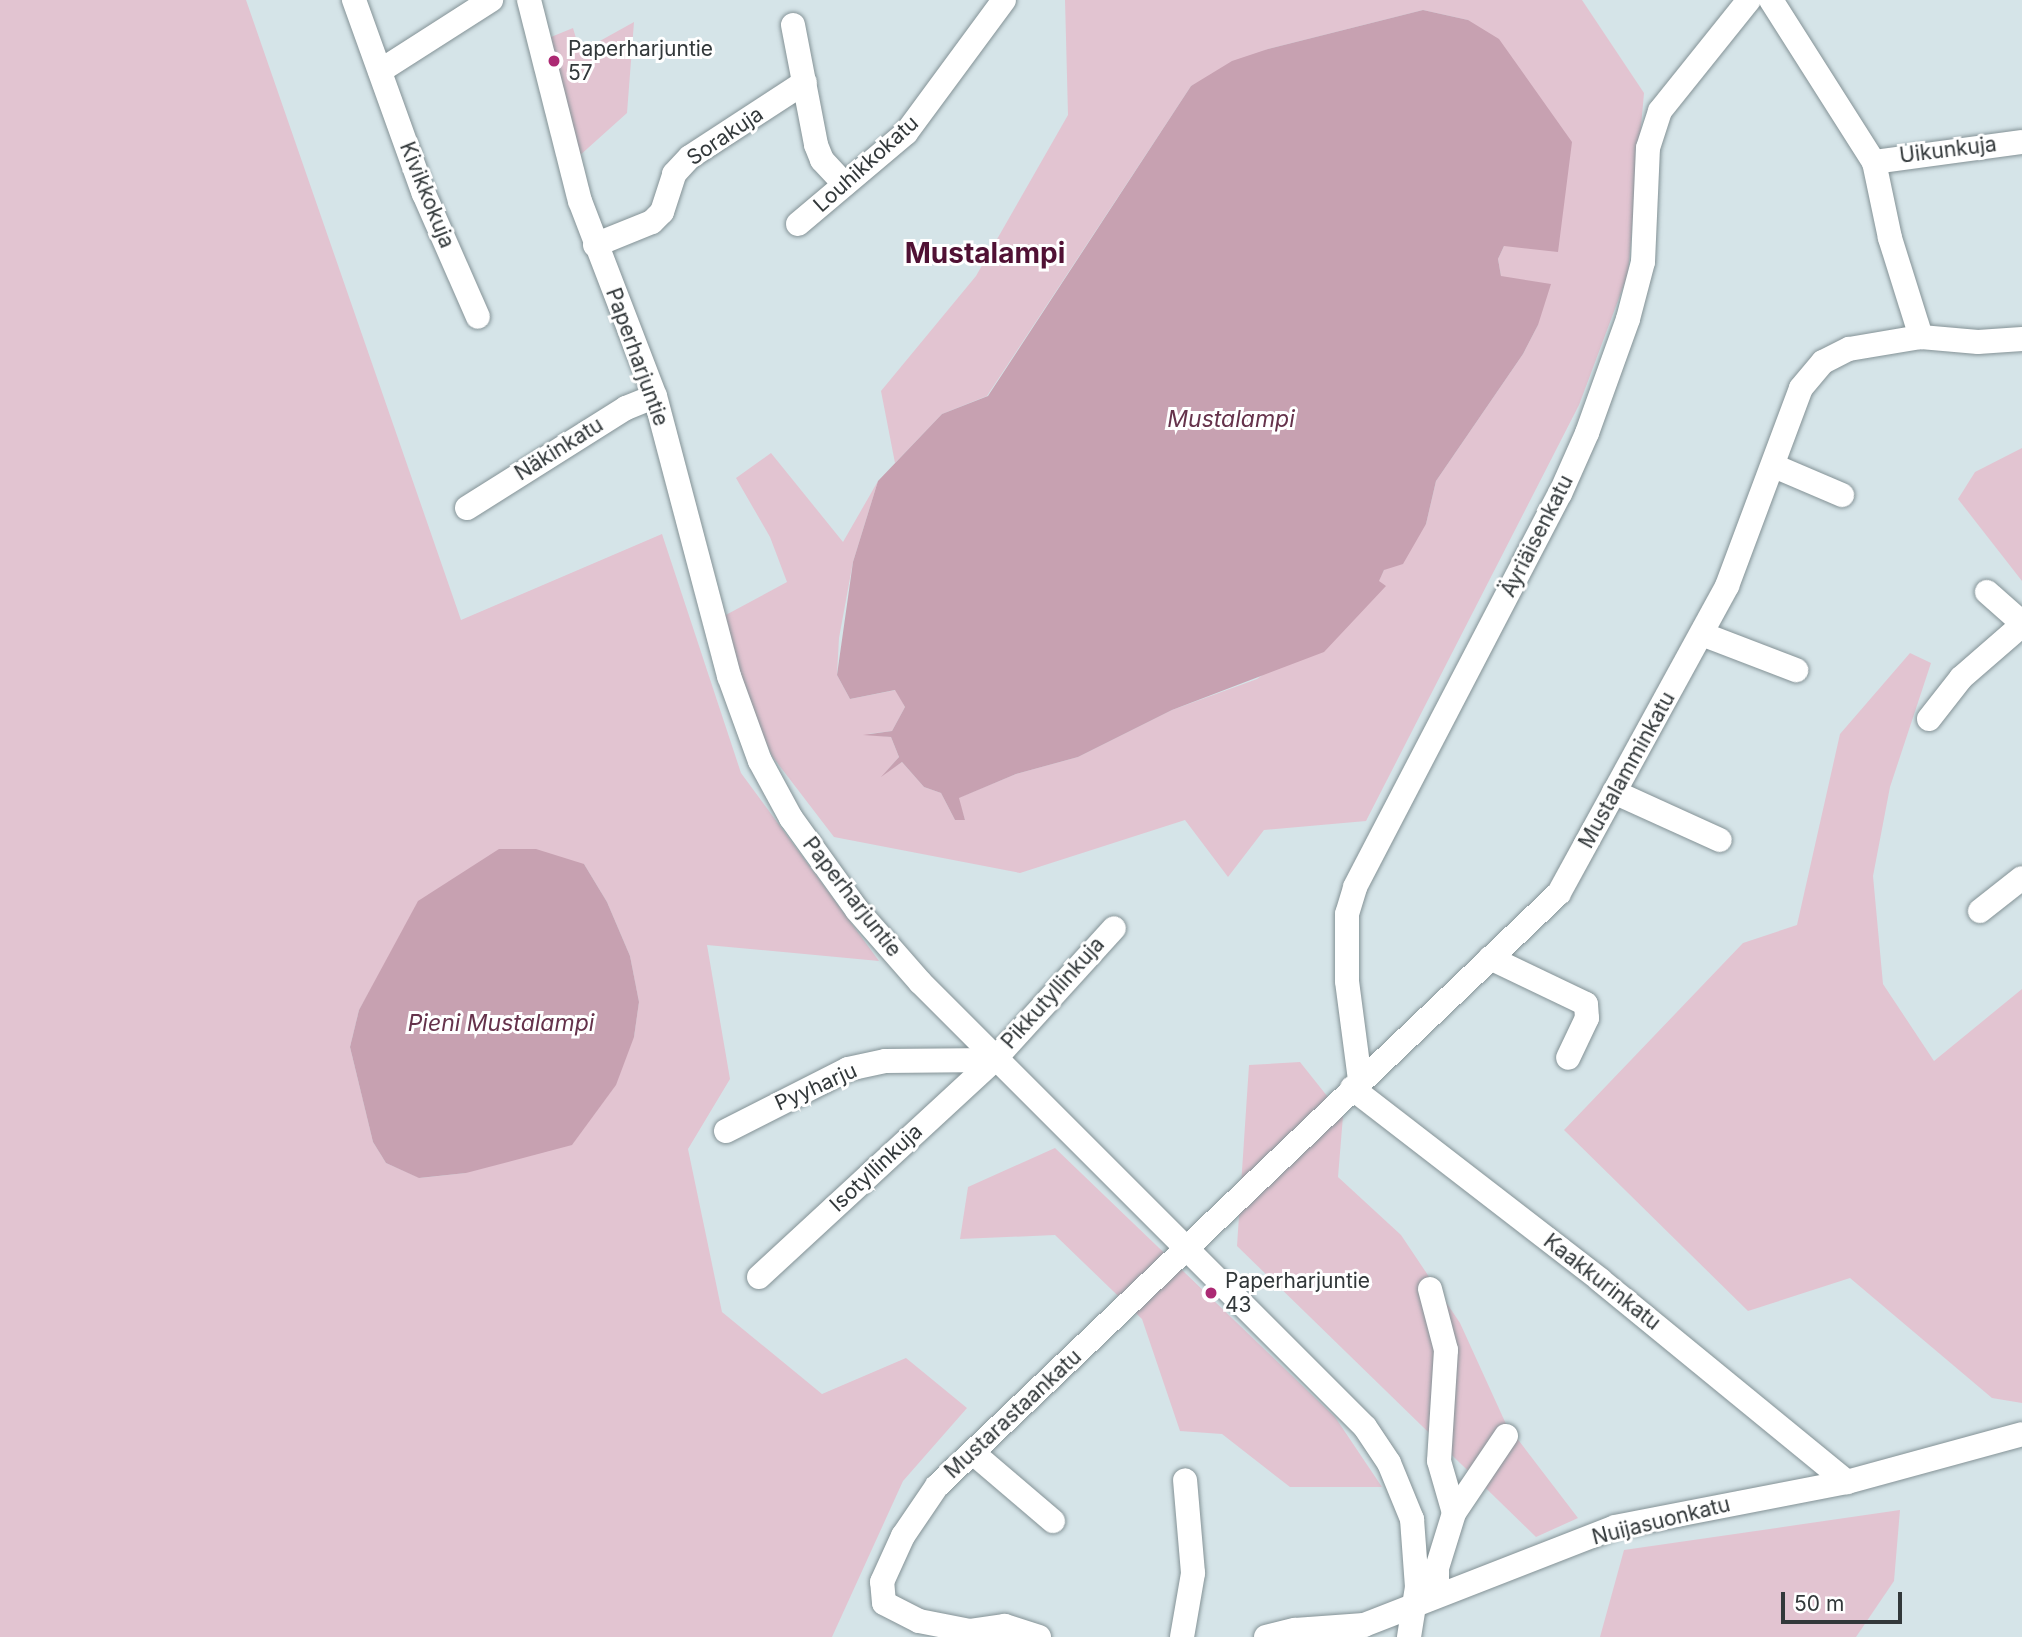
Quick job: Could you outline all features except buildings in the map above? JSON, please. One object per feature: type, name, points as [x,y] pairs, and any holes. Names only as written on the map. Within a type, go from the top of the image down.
[{"type":"street","name":"Kivikkokuja","points":[[354,0],[424,194],[478,317]]},
{"type":"street","points":[[380,71],[491,0]]},
{"type":"street","name":"Paperharjuntie","points":[[529,0],[595,245],[655,396],[729,676],[760,761],[791,818],[857,910],[994,1060],[1356,1418],[1389,1462],[1412,1519],[1417,1546],[1409,1637]]},
{"type":"street","name":"Louhikkokatu","points":[[798,225],[906,133],[1004,0]]},
{"type":"street","name":"Äyriäisenkatu","points":[[1356,1084],[1347,981],[1347,914],[1355,887],[1560,495],[1587,432],[1628,319],[1643,261],[1648,148],[1660,111],[1749,0]]},
{"type":"street","points":[[1771,0],[1874,162],[1890,238],[1922,337]]},
{"type":"street","points":[[793,24],[819,152],[844,184]]},
{"type":"street","name":"Sorakuja","points":[[595,245],[652,222],[662,212],[674,174],[690,157],[805,82]]},
{"type":"street","name":"Uikunkuja","points":[[1874,162],[2022,142]]},
{"type":"street","name":"Mustalamminkatu","points":[[1185,1251],[1356,1084],[1559,893],[1702,634],[1749,538],[1801,388],[1823,362],[1849,349],[1922,337],[1978,342],[2022,339]]},
{"type":"street","name":"Näkinkatu","points":[[467,508],[626,408],[655,396]]},
{"type":"street","points":[[1774,466],[1842,495]]},
{"type":"street","points":[[1929,719],[1961,678],[2022,624],[1987,592]]},
{"type":"street","points":[[1702,634],[1796,670]]},
{"type":"street","points":[[1614,792],[1720,840]]},
{"type":"street","points":[[1980,911],[2022,878]]},
{"type":"street","name":"Pikkutyllinkuja","points":[[994,1060],[1114,928]]},
{"type":"street","points":[[1490,958],[1586,1004],[1587,1018],[1568,1058]]},
{"type":"street","name":"Pyyharju","points":[[726,1131],[848,1069],[885,1061],[994,1060]]},
{"type":"street","name":"Isotyllinkuja","points":[[759,1277],[994,1060]]},
{"type":"street","name":"Kaakkurinkatu","points":[[1356,1084],[1847,1482]]},
{"type":"street","name":"Mustarastaankatu","points":[[1039,1637],[1005,1626],[970,1631],[919,1621],[884,1604],[882,1582],[903,1536],[937,1486],[1185,1251]]},
{"type":"street","points":[[1430,1289],[1446,1350],[1439,1461],[1454,1513]]},
{"type":"street","name":"Nuijasuonkatu","points":[[1266,1637],[1295,1630],[1364,1625],[1615,1527],[1847,1482],[2022,1434]]},
{"type":"street","points":[[1437,1595],[1437,1567],[1454,1513],[1506,1436]]},
{"type":"street","points":[[973,1453],[1053,1521]]},
{"type":"street","points":[[1182,1637],[1193,1573],[1185,1480]]},
{"type":"shaded area","points":[[0,0],[246,0],[461,620],[662,534],[741,773],[879,961],[707,945],[730,1079],[688,1149],[722,1312],[822,1394],[906,1358],[967,1408],[903,1481],[832,1637],[0,1637]],"holes":[[[584,864],[607,902],[630,956],[639,1002],[634,1037],[466,1173],[420,1178],[386,1163],[373,1142],[350,1047],[359,1010],[378,977]]]},
{"type":"shaded area","points":[[1065,0],[1582,0],[1644,93],[1628,274],[1579,405],[1366,821],[1264,830],[1228,877],[1185,820],[1020,873],[834,837],[772,756],[742,688],[722,617],[787,582],[770,537],[736,478],[771,453],[843,542],[878,481],[853,562],[839,638],[837,675],[850,699],[896,690],[905,707],[892,731],[868,734],[891,737],[899,757],[884,774],[902,762],[924,787],[941,793],[955,820],[965,820],[958,798],[1016,774],[1078,757],[1172,710],[1257,679],[1385,586],[1378,582],[1384,570],[1426,524],[1436,481],[1523,354],[1538,325],[1501,276],[1498,259],[1504,246],[1468,20],[1423,10],[1268,49],[1191,86],[987,396],[942,414],[895,463],[881,391],[976,276],[1068,115]]},
{"type":"shaded area","points":[[634,22],[627,113],[578,157],[551,37],[573,28],[580,52]]},
{"type":"shaded area","points":[[2022,448],[2022,581],[1958,499],[1975,472]]},
{"type":"shaded area","points":[[1910,653],[1931,663],[1890,787],[1873,876],[1883,984],[1934,1061],[2022,989],[2022,1403],[1992,1398],[1850,1278],[1748,1311],[1564,1130],[1743,943],[1797,925],[1840,734]]},
{"type":"shaded area","points":[[1300,1062],[1343,1116],[1338,1177],[1401,1235],[1460,1323],[1506,1424],[1578,1518],[1536,1537],[1237,1246],[1249,1065]]},
{"type":"shaded area","points":[[1055,1148],[1335,1417],[1382,1487],[1290,1487],[1222,1434],[1180,1431],[1142,1319],[1055,1235],[960,1239],[968,1187]]},
{"type":"shaded area","points":[[1900,1510],[1894,1581],[1856,1637],[1600,1637],[1624,1550]]},
{"type":"water","name":"Mustalampi","points":[[1423,10],[1468,20],[1499,39],[1572,142],[1558,252],[1504,246],[1498,259],[1501,276],[1551,284],[1538,325],[1523,354],[1436,481],[1426,524],[1403,564],[1384,570],[1379,581],[1386,586],[1324,652],[1172,710],[1078,757],[1016,774],[959,798],[965,820],[955,820],[941,793],[924,787],[902,762],[881,777],[899,757],[891,737],[863,735],[892,731],[905,707],[895,690],[850,699],[837,675],[853,562],[878,481],[942,414],[988,396],[1191,86],[1232,61],[1268,49]]},
{"type":"water","name":"Pieni Mustalampi","points":[[499,849],[536,849],[584,864],[607,902],[630,956],[639,1002],[634,1037],[616,1085],[572,1145],[466,1173],[419,1178],[386,1163],[373,1142],[350,1047],[359,1010],[418,901]]},
{"type":"place","name":"Paperharjuntie 57","points":[[554,61]]},
{"type":"place","name":"Paperharjuntie 43","points":[[1211,1293]]},
{"type":"district","name":"Mustalampi","points":[[985,253]]}]
